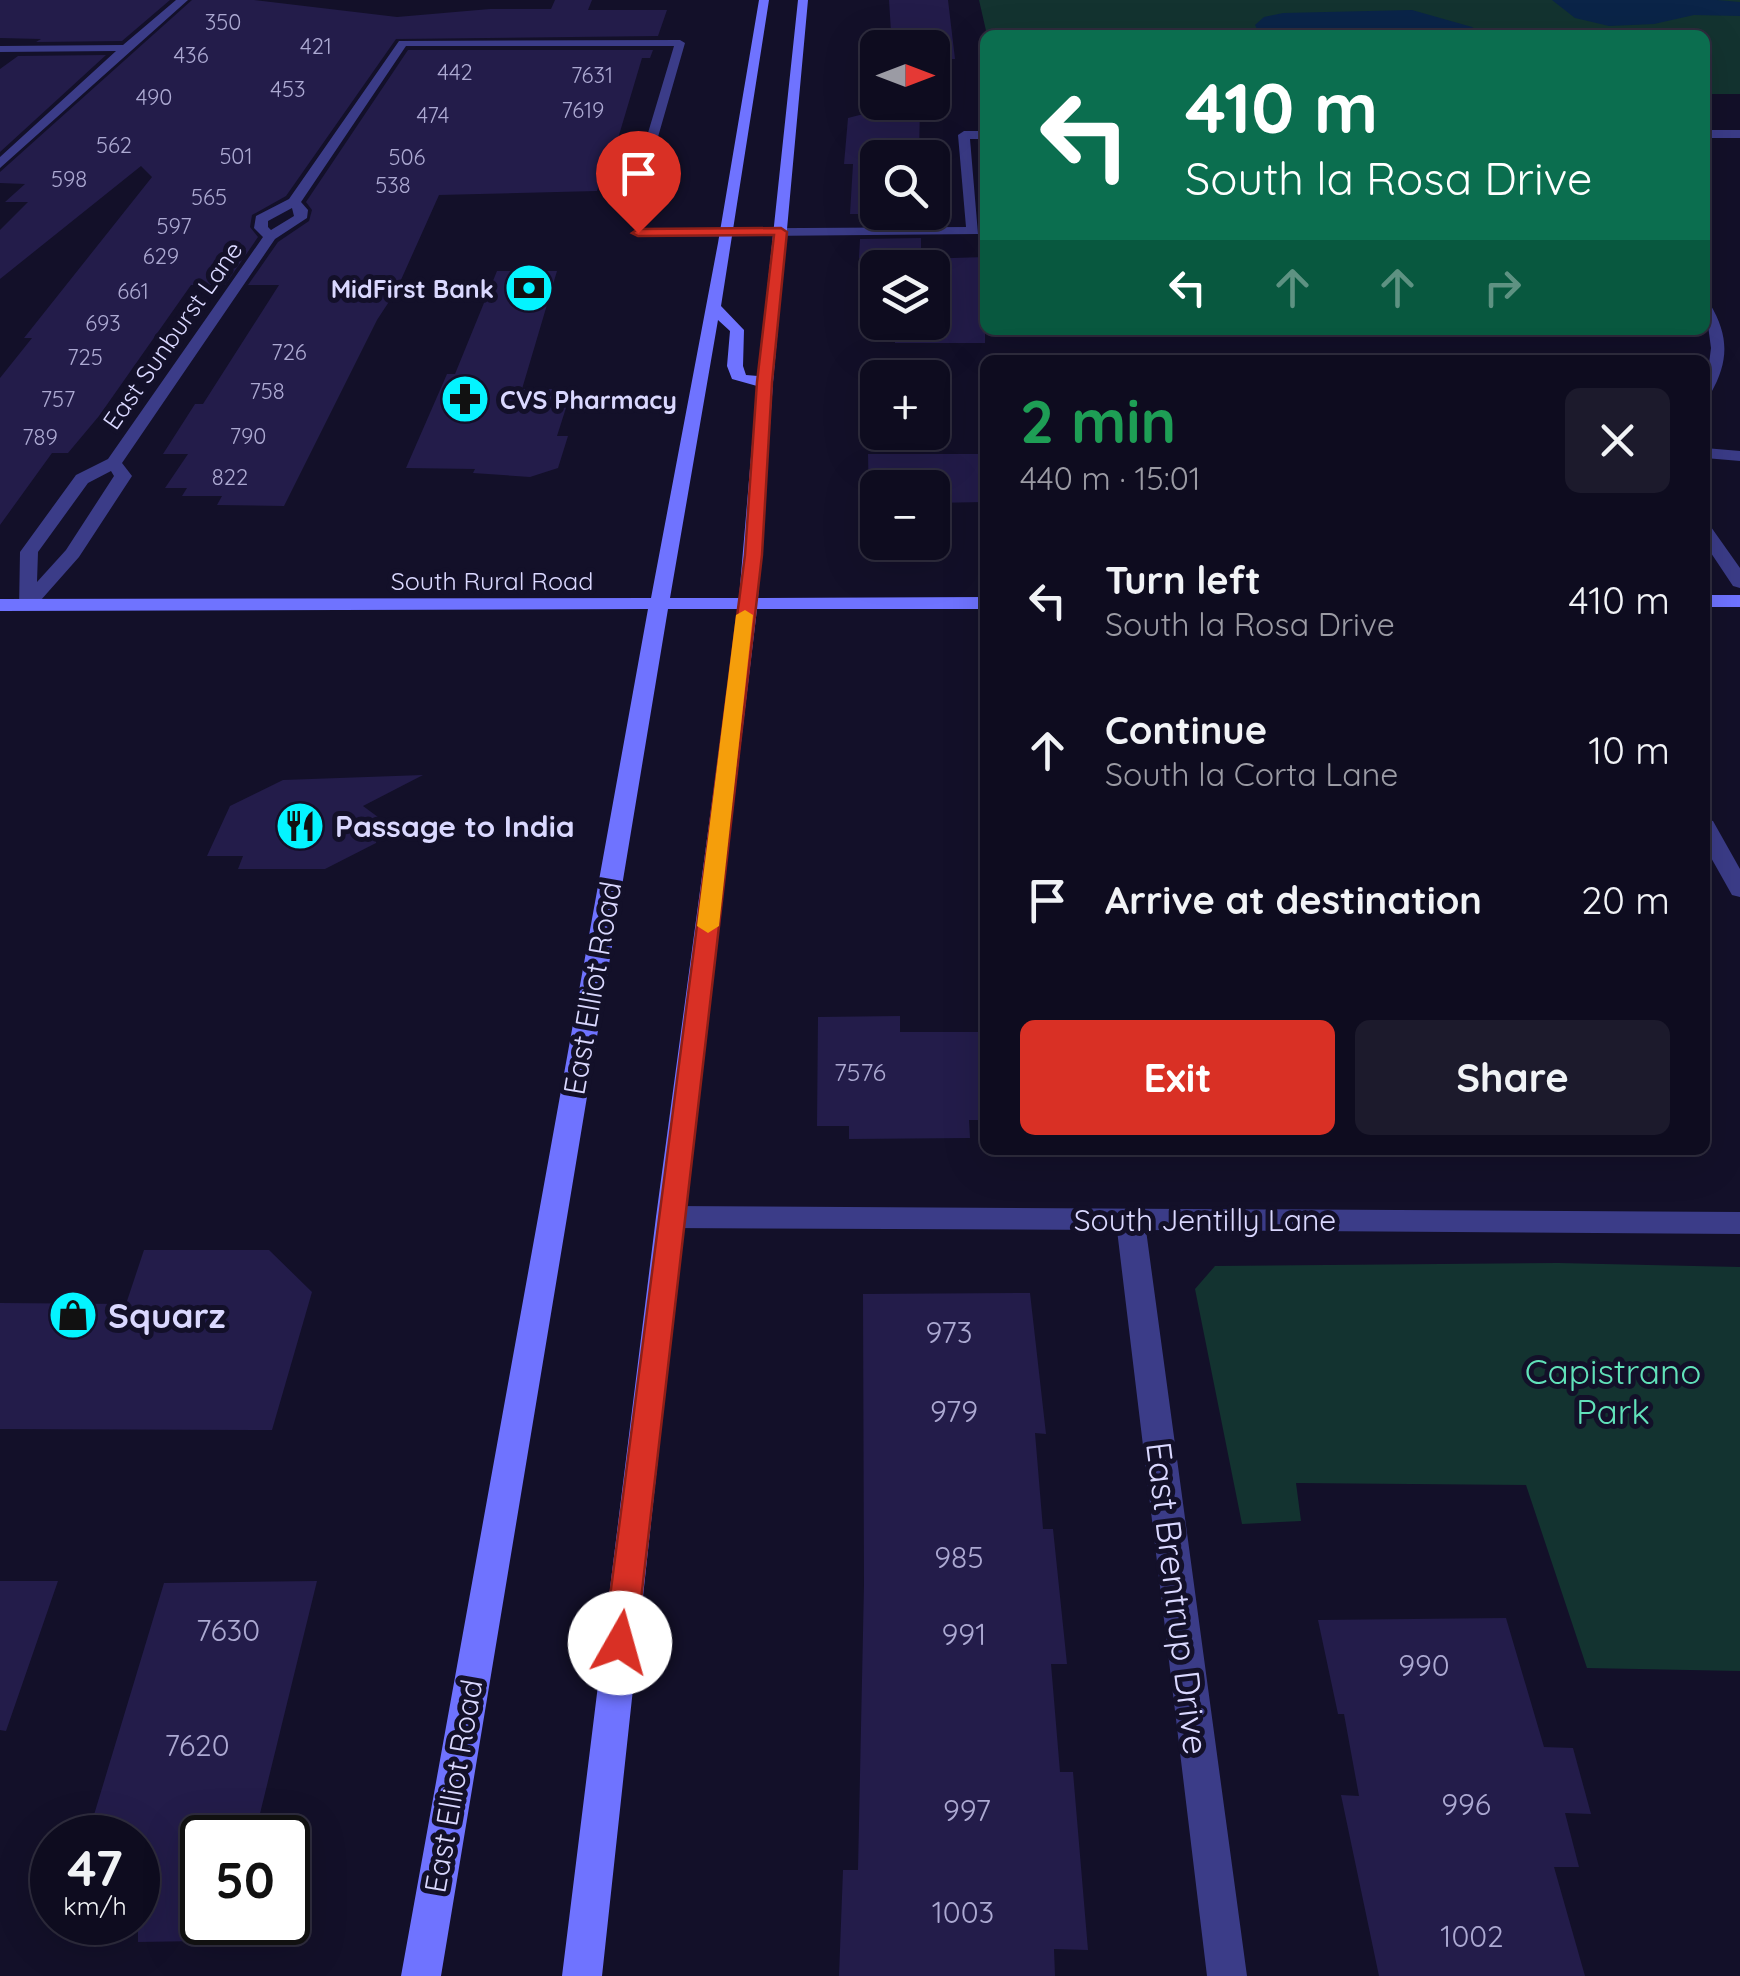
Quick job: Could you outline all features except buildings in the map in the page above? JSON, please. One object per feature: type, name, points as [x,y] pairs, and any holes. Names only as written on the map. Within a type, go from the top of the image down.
[{"type":"main road","points":[[582,1976],[670,1217],[754,555],[764,382],[802,6],[763,6]]},
{"type":"main road","name":"East Elliot Road","points":[[421,1976],[658,604],[727,232],[763,6]]},
{"type":"main road","points":[[713,306],[737,330],[734,366],[740,379],[764,382]]},
{"type":"main road","points":[[1710,602],[1740,601]]},
{"type":"main road","name":"South Rural Road","points":[[0,605],[980,603]]},
{"type":"street","points":[[0,164],[182,0]]},
{"type":"street","name":"East Sunburst Lane","points":[[270,236],[261,228],[261,219],[294,202],[403,43],[680,43],[633,203],[638,229],[727,232]]},
{"type":"street","points":[[0,50],[127,48]]},
{"type":"street","points":[[1710,134],[1740,134]]},
{"type":"street","points":[[727,232],[973,231],[964,135],[980,135]]},
{"type":"street","name":"East Sunburst Lane","points":[[26,605],[29,552],[82,479],[114,463],[270,236],[300,218],[301,210],[294,202]]},
{"type":"street","points":[[1710,380],[1720,360],[1711,326]]},
{"type":"street","points":[[1710,453],[1740,456]]},
{"type":"street","name":"East Sunburst Lane","points":[[26,605],[72,554],[123,476],[114,463]]},
{"type":"street","points":[[1710,538],[1740,582]]},
{"type":"street","points":[[1710,835],[1740,890]]},
{"type":"street","name":"South Jentilly Lane","points":[[670,1217],[1740,1224]]},
{"type":"street","name":"East Brentrup Drive","points":[[1130,1220],[1227,1976]]},
{"type":"green space","points":[[979,0],[1740,0],[1740,94],[1710,94],[1710,30],[986,30]]},
{"type":"green space","name":"Capistrano Park","points":[[1558,1263],[1740,1267],[1740,1671],[1587,1668],[1526,1485],[1296,1483],[1301,1521],[1242,1524],[1195,1289],[1215,1266]]},
{"type":"water","points":[[1552,0],[1717,0],[1740,2],[1740,16],[1694,15],[1654,24],[1609,26],[1575,18]]},
{"type":"water","points":[[1412,10],[1476,30],[1258,30],[1255,25],[1264,17],[1283,13]]},
{"type":"slow traffic","points":[[708,926],[745,615]]},
{"type":"place","name":"MidFirst Bank","points":[[529,288]]},
{"type":"place","name":"CVS Pharmacy","points":[[465,399]]},
{"type":"place","name":"Passage to India","points":[[300,826]]},
{"type":"place","name":"Squarz","points":[[73,1315]]},
{"type":"route","points":[[620,1643],[754,555],[764,382],[781,232],[638,233]]}]
